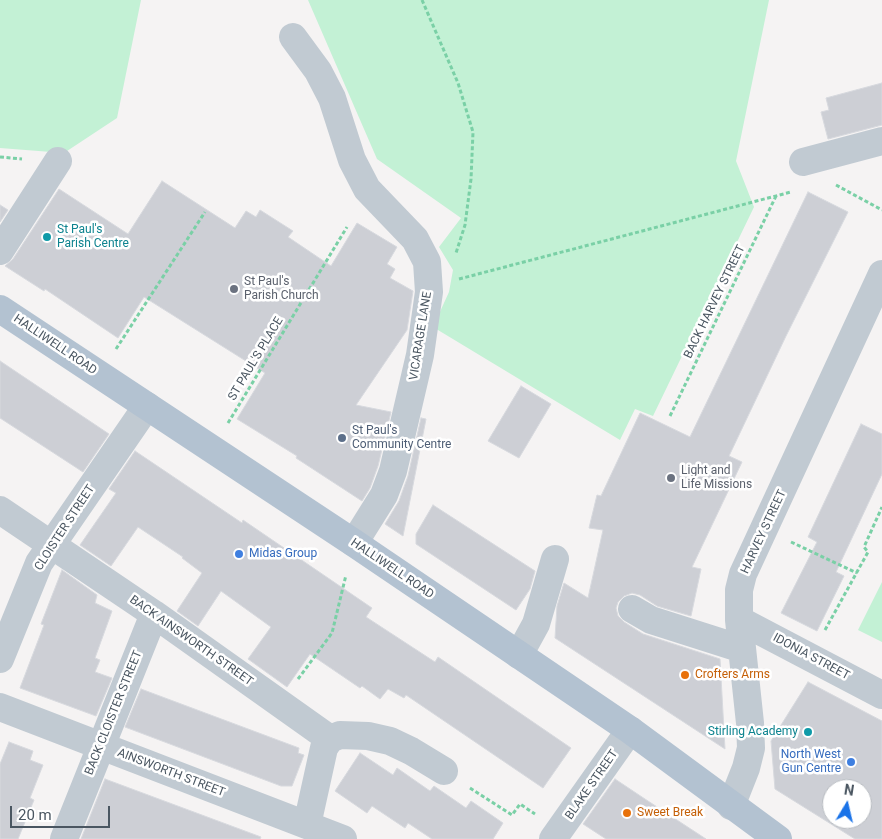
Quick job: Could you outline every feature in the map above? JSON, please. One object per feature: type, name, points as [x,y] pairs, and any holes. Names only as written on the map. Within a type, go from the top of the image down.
[{"type":"main road","name":"HALLIWELL ROAD","points":[[0,309],[354,543],[630,730],[731,806],[765,835]]},
{"type":"street","name":"VICARAGE LANE","points":[[293,37],[318,71],[332,98],[352,160],[367,189],[415,239],[436,285],[393,470],[384,495],[354,543]]},
{"type":"street","points":[[802,162],[882,141]]},
{"type":"street","points":[[0,251],[58,161]]},
{"type":"street","name":"HARVEY STREET","points":[[731,806],[746,768],[751,748],[739,620],[739,590],[744,574],[882,274]]},
{"type":"street","name":"CLOISTER STREET","points":[[2,648],[39,563],[148,406]]},
{"type":"street","name":"BACK AINSWORTH STREET","points":[[0,510],[154,614],[330,739]]},
{"type":"street","points":[[519,656],[536,624],[555,559]]},
{"type":"street","points":[[632,609],[650,620],[742,649]]},
{"type":"street","name":"BACK CLOISTER STREET","points":[[64,839],[154,614]]},
{"type":"street","name":"IDONIA STREET","points":[[739,620],[882,695]]},
{"type":"street","name":"AINSWORTH STREET","points":[[0,707],[343,839]]},
{"type":"street","name":"BLAKE STREET","points":[[561,836],[630,730]]},
{"type":"street","points":[[307,825],[324,748],[330,739],[340,735],[368,736],[390,742],[411,751],[444,771]]},
{"type":"path","points":[[422,0],[458,83],[473,132],[471,179],[458,250],[436,285]]},
{"type":"path","points":[[831,184],[882,210]]},
{"type":"path","points":[[436,285],[793,191]]},
{"type":"path","name":"BACK HARVEY STREET","points":[[670,416],[776,196]]},
{"type":"path","points":[[99,374],[205,212]]},
{"type":"path","name":"ST PAUL'S PLACE","points":[[211,449],[347,227]]},
{"type":"path","points":[[811,657],[868,552],[864,547],[882,507]]},
{"type":"path","points":[[765,530],[857,573]]},
{"type":"path","points":[[297,681],[332,633],[354,543]]},
{"type":"path","points":[[444,771],[512,815],[520,804],[561,836]]},
{"type":"green space","points":[[0,0],[141,0],[117,118],[64,153],[0,148]]},
{"type":"green space","points":[[308,0],[769,0],[736,161],[754,207],[653,416],[635,409],[620,440],[433,327],[449,292],[453,270],[439,247],[461,218],[377,159]]},
{"type":"green space","points":[[882,582],[882,642],[858,630]]},
{"type":"building","points":[[882,83],[882,125],[828,139],[821,112],[829,110],[826,98]]},
{"type":"building","points":[[162,181],[235,228],[246,211],[256,217],[260,210],[293,231],[288,237],[331,266],[357,223],[397,247],[387,264],[395,269],[390,278],[413,291],[407,330],[356,405],[391,412],[378,466],[370,488],[362,501],[296,458],[297,456],[237,419],[265,373],[144,297],[118,338],[45,289],[44,291],[5,266],[13,259],[59,189],[128,234]]},
{"type":"building","points":[[808,192],[848,212],[729,456],[742,462],[692,567],[701,569],[691,616],[657,606],[640,595],[632,593],[624,596],[618,602],[616,608],[618,616],[624,622],[643,634],[720,659],[725,749],[555,638],[557,606],[564,583],[588,598],[603,530],[589,528],[597,495],[601,496],[640,413],[690,437]]},
{"type":"building","points":[[0,205],[8,210],[0,222]]},
{"type":"building","points":[[0,361],[109,434],[83,472],[0,418]]},
{"type":"building","points":[[521,386],[551,404],[519,458],[488,441]]},
{"type":"building","points":[[421,418],[426,419],[403,536],[385,524],[399,501],[408,476]]},
{"type":"building","points":[[861,424],[882,434],[882,474],[836,572],[844,576],[817,631],[781,613],[817,542],[808,537]]},
{"type":"building","points":[[135,451],[242,523],[243,520],[372,608],[366,617],[435,662],[438,657],[571,748],[543,788],[406,695],[404,698],[388,689],[380,699],[362,686],[360,688],[310,654],[287,687],[248,659],[271,627],[221,591],[198,626],[177,611],[202,573],[183,557],[138,527],[111,566],[80,545],[116,493],[109,489]]},
{"type":"building","points":[[433,505],[535,571],[530,589],[516,610],[416,544],[416,534]]},
{"type":"building","points":[[62,570],[97,595],[95,603],[112,611],[95,658],[100,660],[95,672],[112,678],[96,716],[20,688],[44,625],[41,624]]},
{"type":"building","points":[[808,682],[882,721],[882,839],[855,839],[839,829],[872,829],[872,779],[822,779],[822,818],[775,789],[771,741]]},
{"type":"building","points":[[141,689],[299,748],[298,753],[304,755],[292,786],[281,786],[125,727]]},
{"type":"building","points":[[9,742],[33,751],[30,760],[43,765],[30,798],[34,800],[18,839],[0,839],[0,764]]},
{"type":"building","points":[[360,753],[393,775],[397,768],[430,791],[434,786],[466,808],[471,801],[503,823],[493,839],[432,839],[408,823],[405,828],[372,806],[367,813],[335,791]]},
{"type":"building","points":[[105,779],[261,837],[260,839],[81,839]]},
{"type":"building","points":[[615,779],[706,839],[606,839],[583,824]]},
{"type":"place","name":"St Paul's Parish Centre","points":[[47,237]]},
{"type":"place","name":"St Paul's Parish Church","points":[[234,289]]},
{"type":"place","name":"St Paul's Community Centre","points":[[342,438]]},
{"type":"place","name":"Light and Life Missions","points":[[671,478]]},
{"type":"place","name":"Midas Group","points":[[239,554]]},
{"type":"place","name":"Crofters Arms","points":[[685,675]]},
{"type":"place","name":"Stirling Academy","points":[[808,732]]},
{"type":"place","name":"North West Gun Centre","points":[[851,762]]},
{"type":"place","name":"Sweet Break","points":[[627,813]]}]
